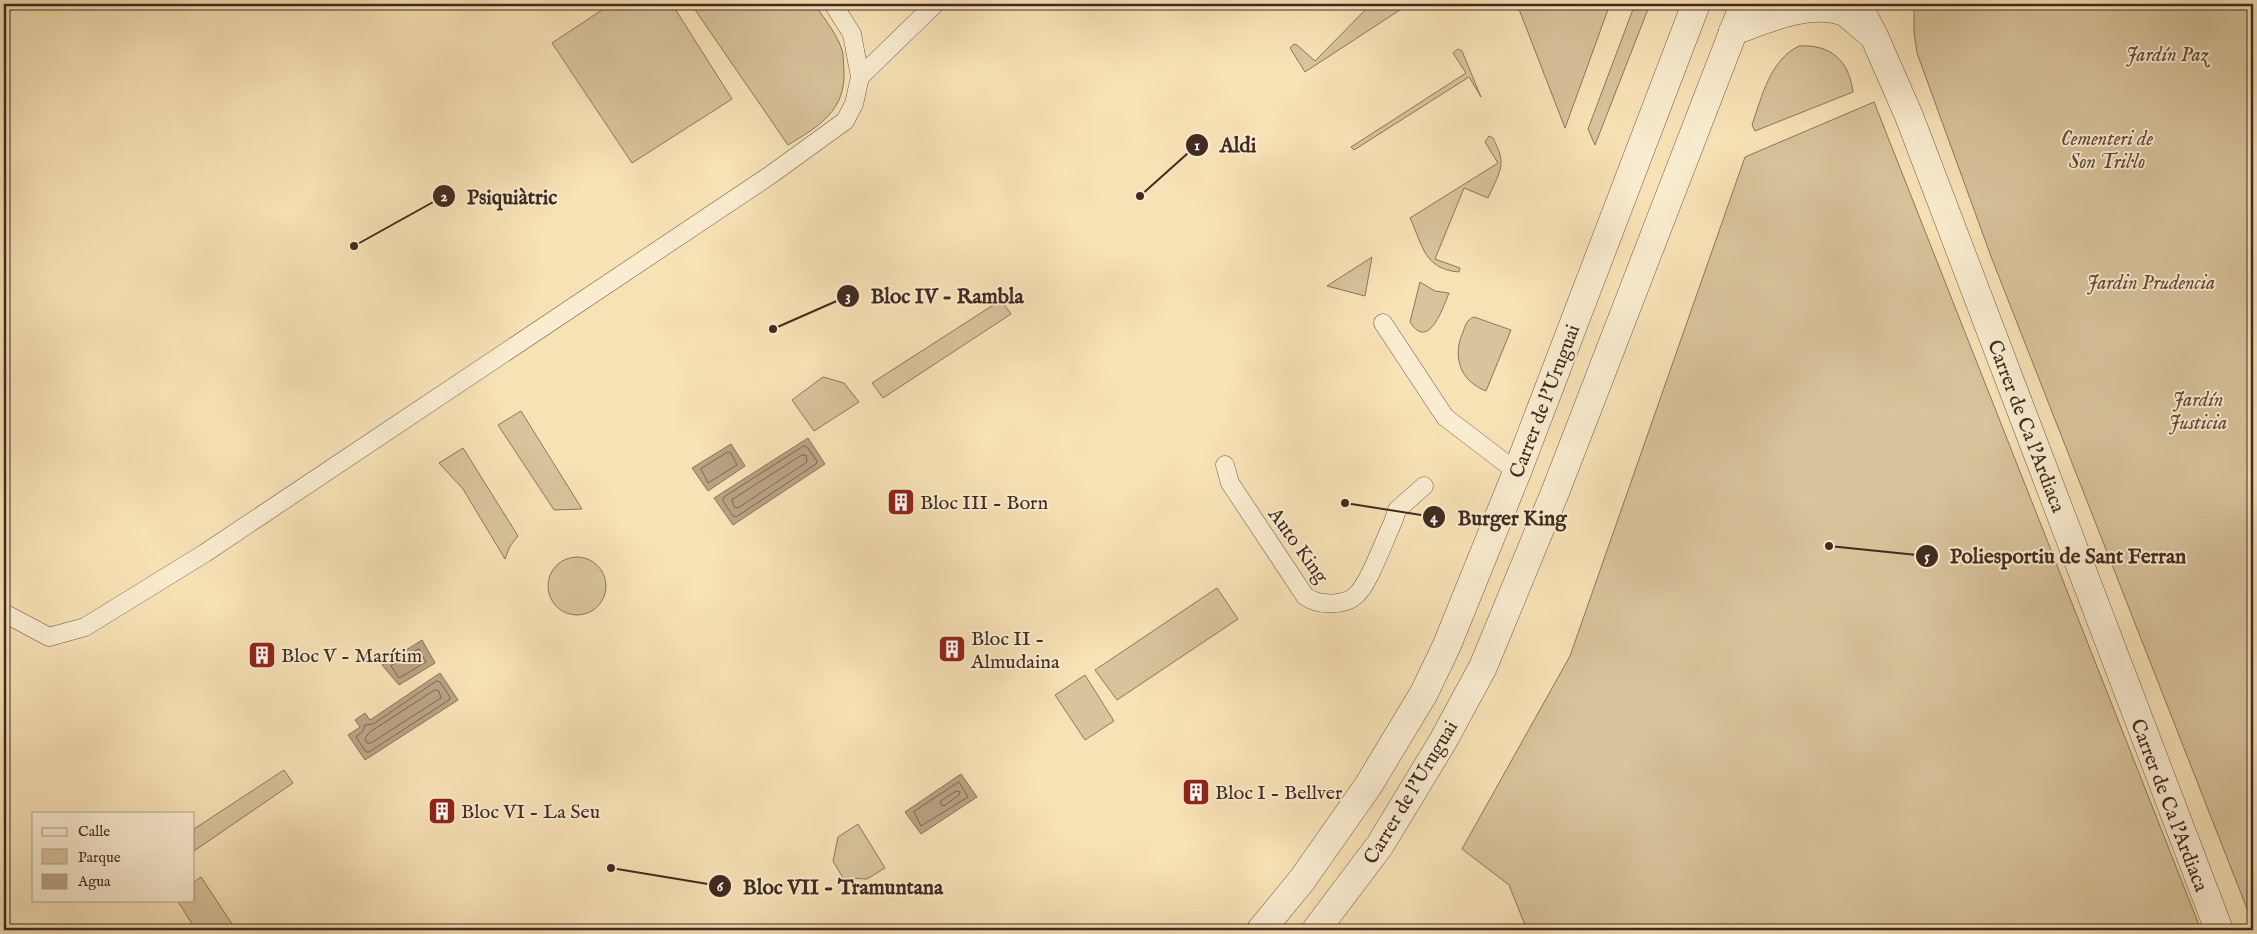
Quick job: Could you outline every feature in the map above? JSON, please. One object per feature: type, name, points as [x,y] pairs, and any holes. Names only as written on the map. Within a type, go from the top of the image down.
[{"type":"street","name":"Carrer de l'Uruguai","points":[[1261,930],[1302,880],[1339,830],[1424,693],[1447,645],[1517,472],[1696,4]]},
{"type":"street","name":"Carrer de l'Uruguai","points":[[1316,930],[1380,845],[1443,741],[1483,667],[1556,490],[1744,4]]},
{"type":"street","name":"Carrer de Ca l'Ardiaca","points":[[1857,4],[1874,36],[1909,116],[2219,930]]},
{"type":"street","name":"Carrer de Ca l'Ardiaca","points":[[1733,31],[1791,9],[1819,6],[1842,11],[1874,36]]},
{"type":"lane","points":[[4,613],[49,637],[85,627],[205,553],[769,176],[845,121],[854,104],[860,77],[852,34],[833,4]]},
{"type":"lane","points":[[860,77],[935,4]]},
{"type":"lane","points":[[1383,323],[1445,417],[1517,472]]},
{"type":"lane","name":"Auto King","points":[[1226,465],[1230,483],[1305,596],[1309,600],[1325,603],[1349,600],[1360,592],[1397,510],[1424,486]]},
{"type":"green space","points":[[611,4],[672,4],[732,99],[632,163],[552,43]]},
{"type":"green space","points":[[691,4],[814,4],[834,32],[843,52],[843,84],[835,107],[820,124],[788,145]]},
{"type":"green space","points":[[1371,4],[1403,6],[1409,4],[1305,72],[1290,48],[1294,44],[1297,45],[1315,61]]},
{"type":"green space","points":[[1517,4],[1610,4],[1565,128]]},
{"type":"green space","points":[[1635,4],[1650,4],[1595,145],[1588,129]]},
{"type":"green space","name":"Cementeri de Son Tril·lo","points":[[1914,4],[2253,4],[2253,924],[1992,259],[1917,53],[1914,32]]},
{"type":"green space","points":[[1799,46],[1820,48],[1836,56],[1847,71],[1853,92],[1755,131],[1752,125],[1768,80],[1781,60]]},
{"type":"green space","points":[[1458,49],[1462,51],[1481,97],[1469,77],[1354,150],[1351,147],[1466,73],[1453,53]]},
{"type":"green space","points":[[1874,102],[2201,930],[1527,930],[1509,885],[1462,849],[1570,656],[1745,157]]},
{"type":"green space","points":[[1489,136],[1493,138],[1499,152],[1500,170],[1488,198],[1464,188],[1435,259],[1460,268],[1459,272],[1447,270],[1438,266],[1426,254],[1410,218],[1498,163],[1485,142]]},
{"type":"green space","points":[[1372,257],[1365,296],[1327,286]]},
{"type":"green space","points":[[1420,282],[1435,291],[1449,293],[1434,324],[1429,330],[1423,332],[1417,330],[1410,322]]},
{"type":"green space","points":[[1001,300],[1011,314],[883,398],[872,383]]},
{"type":"green space","points":[[1474,317],[1511,330],[1486,391],[1477,387],[1464,375],[1459,359],[1458,350],[1465,327],[1468,321]]},
{"type":"green space","points":[[823,377],[844,383],[859,402],[814,431],[792,400]]},
{"type":"green space","points":[[521,411],[582,509],[554,510],[498,425]]},
{"type":"green space","points":[[463,448],[518,536],[510,546],[505,559],[463,489],[439,463]]},
{"type":"green space","points":[[577,557],[593,562],[601,570],[606,586],[601,602],[593,610],[577,615],[561,610],[553,602],[548,586],[553,570],[561,562]]},
{"type":"green space","points":[[1217,588],[1238,619],[1117,700],[1095,670]]},
{"type":"green space","points":[[1085,675],[1114,721],[1085,740],[1055,695]]},
{"type":"green space","points":[[284,770],[293,783],[195,850],[195,828]]},
{"type":"green space","points":[[858,824],[885,868],[867,879],[843,878],[833,861],[838,837]]},
{"type":"green space","points":[[201,877],[236,930],[196,930],[178,902],[195,902],[195,881]]},
{"type":"water","points":[[808,438],[825,464],[733,525],[714,498]]},
{"type":"water","points":[[731,444],[745,466],[708,491],[692,468]]},
{"type":"water","points":[[422,640],[435,663],[399,685],[382,665]]},
{"type":"water","points":[[440,673],[458,700],[365,760],[348,735],[360,727],[355,720],[365,713],[370,720]]},
{"type":"water","points":[[961,774],[977,797],[921,834],[905,812]]},
{"type":"place","name":"Aldi","points":[[1140,196]]},
{"type":"place","name":"Psiquiàtric","points":[[354,246]]},
{"type":"place","name":"Bloc IV - Rambla","points":[[773,329]]},
{"type":"place","name":"Bloc III - Born","points":[[901,502]]},
{"type":"place","name":"Burger King","points":[[1345,503]]},
{"type":"place","name":"Poliesportiu de Sant Ferran","points":[[1829,546]]},
{"type":"place","name":"Bloc II - Almudaina","points":[[952,649]]},
{"type":"place","name":"Bloc V - Marítim","points":[[262,655]]},
{"type":"place","name":"Bloc I - Bellver","points":[[1196,792]]},
{"type":"place","name":"Bloc VI - La Seu","points":[[442,811]]},
{"type":"place","name":"Bloc VII - Tramuntana","points":[[611,868]]},
{"type":"park label","name":"Jardín Paz","points":[[2167,54]]},
{"type":"park label","name":"Jardin Prudencia","points":[[2151,282]]},
{"type":"park label","name":"Jardín Justicia","points":[[2198,410]]}]
